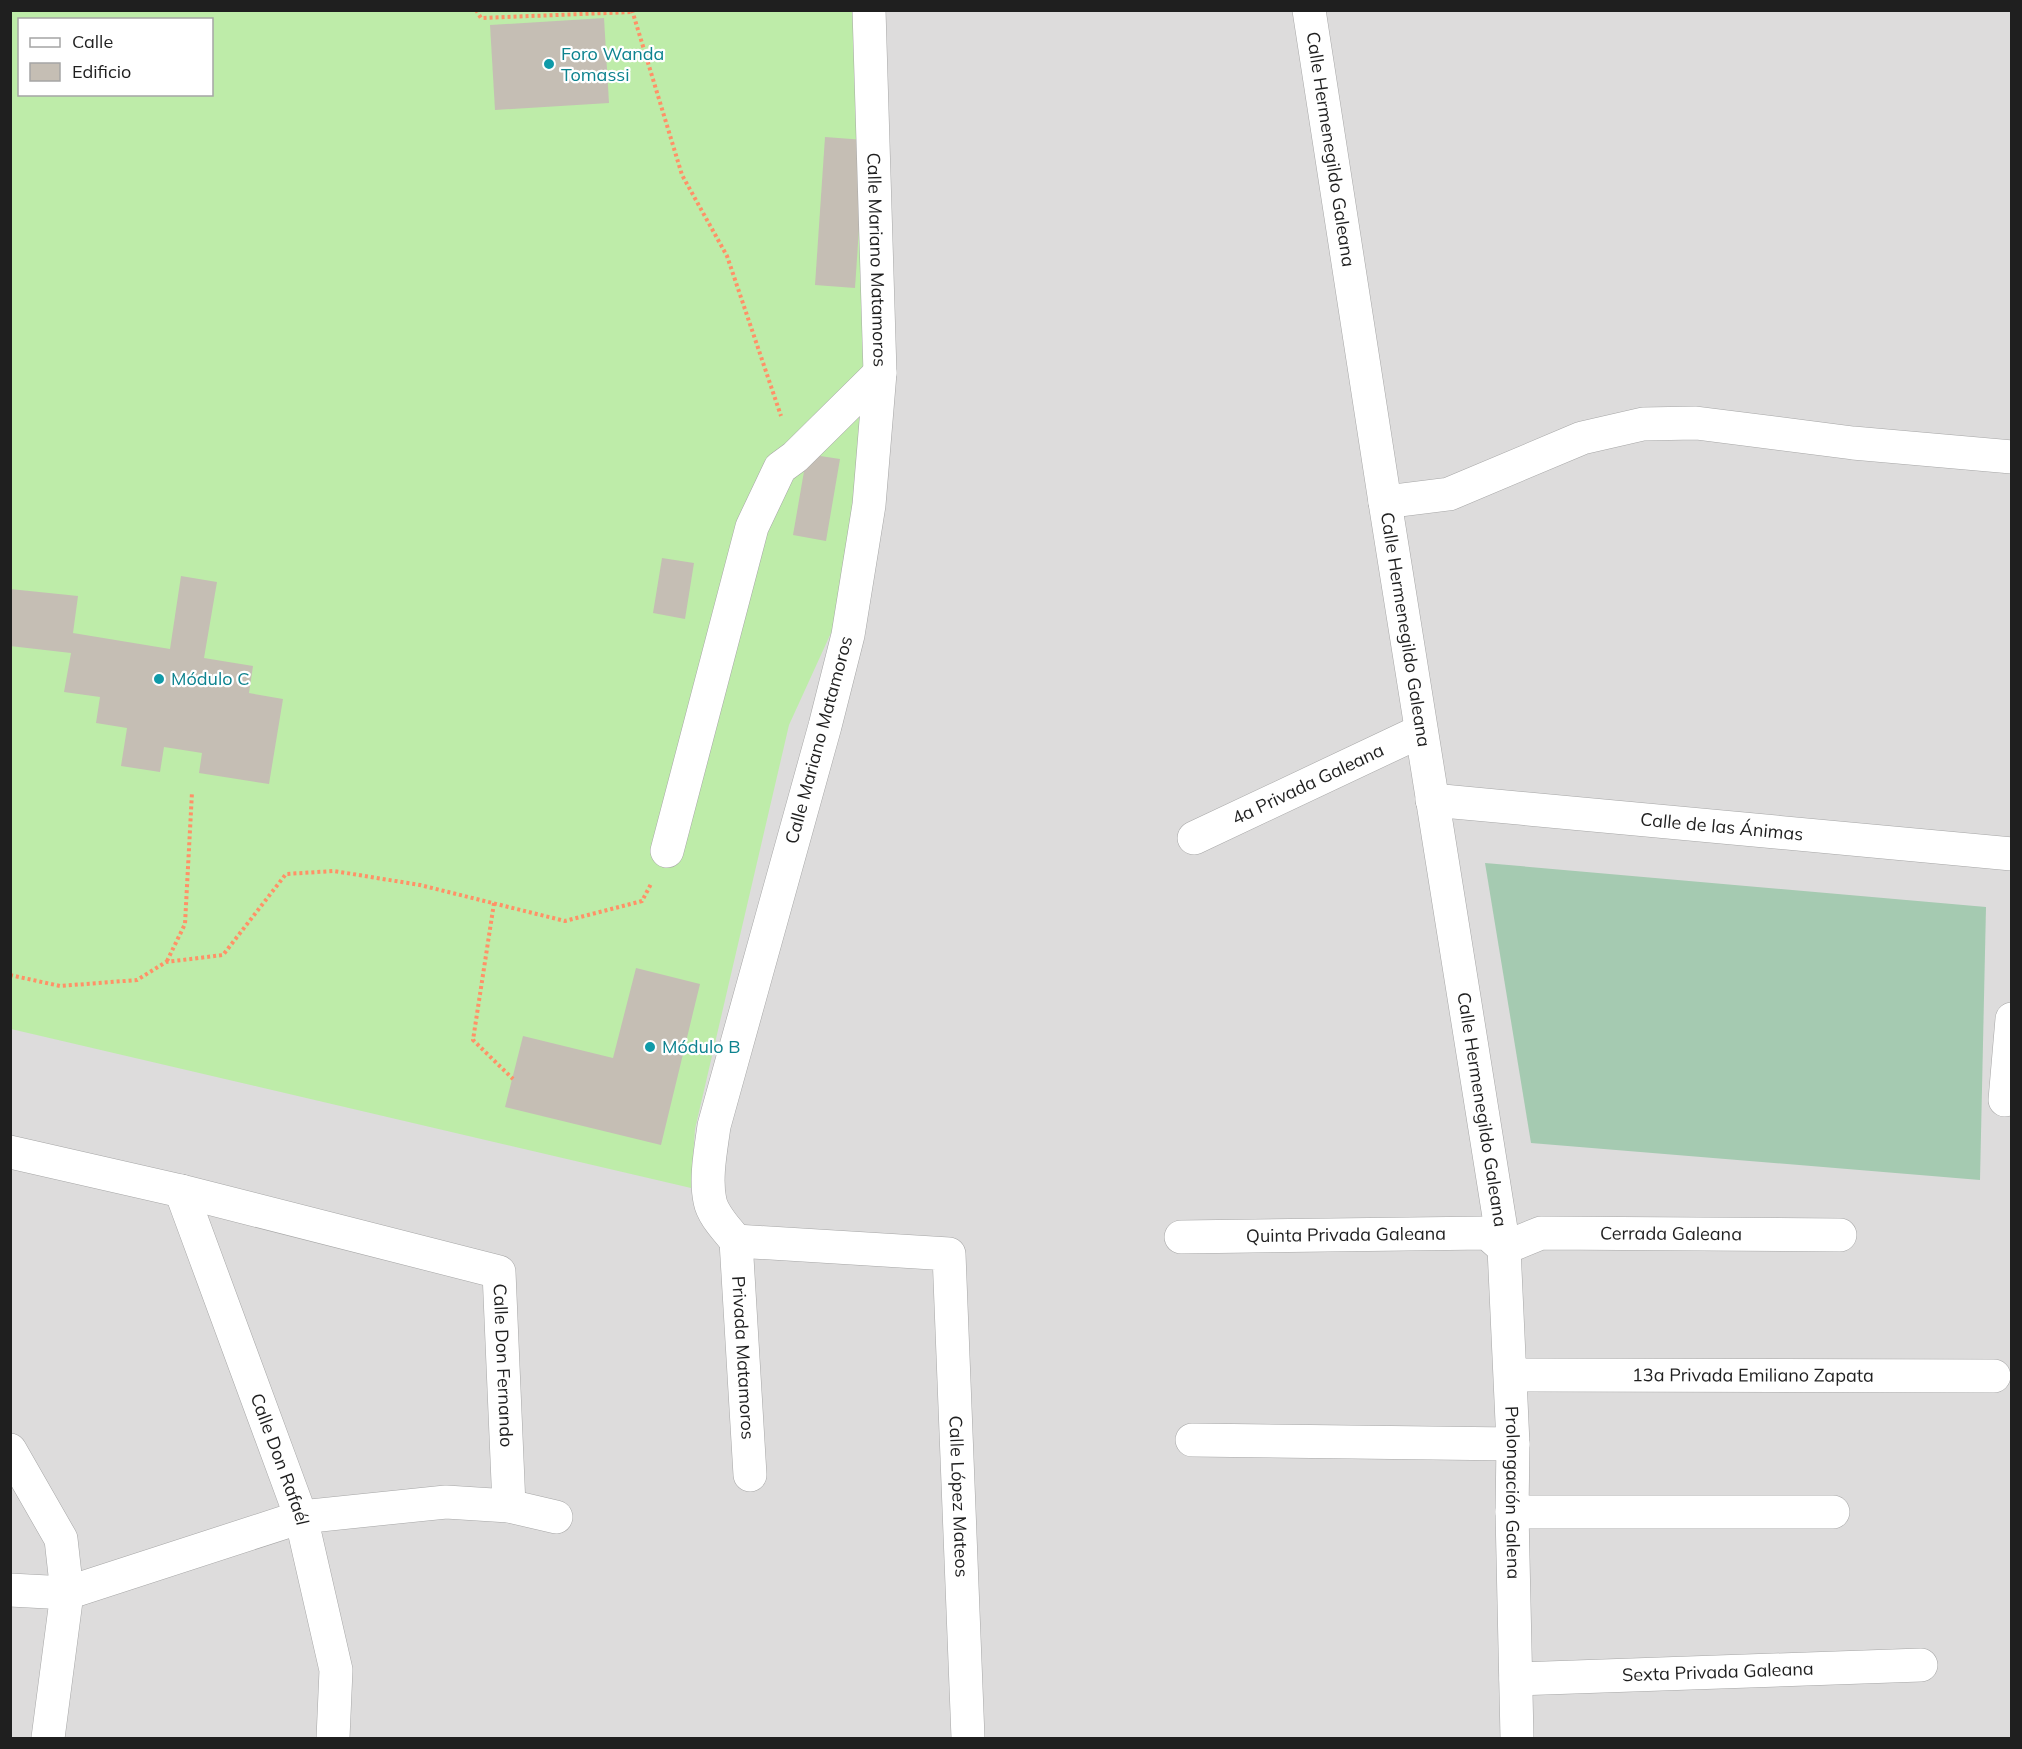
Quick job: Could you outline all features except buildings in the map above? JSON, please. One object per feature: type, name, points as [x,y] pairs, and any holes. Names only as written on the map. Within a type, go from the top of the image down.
[{"type":"street","name":"Calle Mariano Matamoros","points":[[736,1241],[720,1222],[710,1202],[709,1162],[714,1126],[848,636],[869,506],[880,373],[869,10]]},
{"type":"street","name":"Calle Hermenegildo Galeana","points":[[1309,10],[1504,1248]]},
{"type":"street","points":[[667,852],[752,528],[780,468],[795,457],[880,373]]},
{"type":"street","points":[[1385,502],[1449,494],[1582,438],[1643,424],[1696,423],[1853,443],[2012,457]]},
{"type":"street","name":"4a Privada Galeana","points":[[1194,838],[1421,731]]},
{"type":"street","name":"Calle de las Ánimas","points":[[1432,800],[2012,854]]},
{"type":"street","points":[[2005,1100],[2012,1019]]},
{"type":"street","name":"Calle Don Fernando","points":[[10,1152],[181,1191],[499,1272],[509,1506]]},
{"type":"street","name":"Calle Don Rafaél","points":[[181,1191],[301,1517],[336,1670],[333,1738]]},
{"type":"street","name":"Quinta Privada Galeana","points":[[1181,1237],[1487,1233],[1504,1248]]},
{"type":"street","name":"Cerrada Galeana","points":[[1504,1248],[1541,1233],[1840,1235]]},
{"type":"street","name":"Calle López Mateos","points":[[736,1241],[949,1254],[968,1738]]},
{"type":"street","name":"Privada Matamoros","points":[[736,1241],[750,1475]]},
{"type":"street","name":"Prolongación Galena","points":[[1504,1248],[1513,1444],[1512,1512],[1517,1738]]},
{"type":"street","name":"13a Privada Emiliano Zapata","points":[[1511,1375],[1994,1376]]},
{"type":"street","points":[[1192,1440],[1513,1444]]},
{"type":"street","points":[[10,1450],[62,1539],[67,1593],[48,1738]]},
{"type":"street","points":[[10,1590],[67,1593],[301,1517],[446,1502],[509,1506],[556,1517]]},
{"type":"street","points":[[1512,1512],[1833,1512]]},
{"type":"street","name":"Sexta Privada Galeana","points":[[1516,1679],[1921,1665]]},
{"type":"path","points":[[476,10],[481,18],[632,11],[682,175],[727,256],[795,457]]},
{"type":"path","points":[[166,962],[185,924],[192,792]]},
{"type":"path","points":[[10,975],[60,986],[137,980],[166,962],[223,955],[286,873],[334,872],[420,885],[565,921],[642,901],[667,852]]},
{"type":"path","points":[[494,903],[473,1040],[513,1078]]},
{"type":"shaded area","points":[[11,11],[2011,11],[2011,1738],[11,1738]]},
{"type":"green space","points":[[11,11],[858,11],[864,430],[841,611],[789,725],[695,1129],[691,1188],[11,1029]]},
{"type":"green space","points":[[1485,863],[1986,907],[1980,1180],[1531,1143]]},
{"type":"place","name":"Foro Wanda Tomassi","points":[[549,64]]},
{"type":"place","name":"Módulo C","points":[[159,679]]},
{"type":"place","name":"Módulo B","points":[[650,1047]]}]
